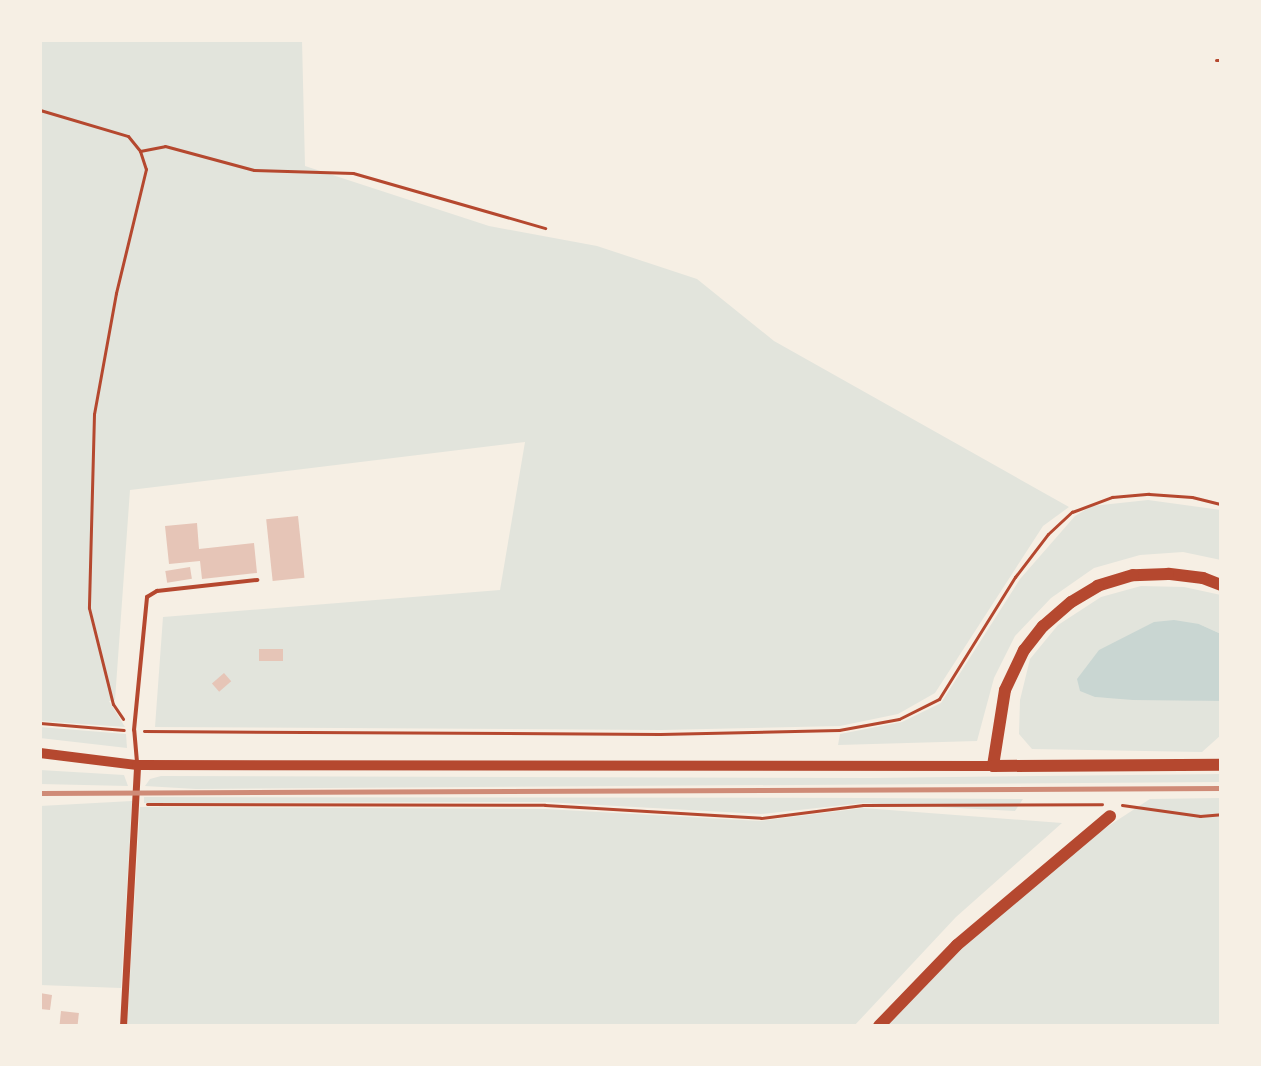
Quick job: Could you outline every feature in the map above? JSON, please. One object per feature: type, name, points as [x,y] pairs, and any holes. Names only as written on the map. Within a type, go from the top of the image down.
[{"type":"highway","points":[[1221,585],[1203,578],[1168,574],[1133,575],[1098,586],[1071,602],[1043,626],[1024,650],[1005,690],[993,766],[1221,765]]},
{"type":"highway","points":[[879,1026],[957,945],[1109,810]]},
{"type":"main road","points":[[40,753],[137,765],[993,766]]},
{"type":"street","points":[[123,1026],[137,765]]},
{"type":"lane","points":[[137,765],[134,730],[147,597],[157,591],[257,580]]},
{"type":"path","points":[[40,110],[128,136],[140,151],[146,169],[116,293],[94,414],[89,608],[113,704],[134,730]]},
{"type":"path","points":[[140,151],[165,146],[254,170],[353,173],[545,228]]},
{"type":"path","points":[[40,723],[134,730],[660,734],[839,730],[899,719],[939,699],[1015,577],[1048,534],[1072,512],[1112,497],[1149,494],[1192,497],[1221,504]]},
{"type":"path","points":[[136,804],[545,805],[761,818],[863,805],[1109,810]]},
{"type":"path","points":[[1119,805],[1200,816],[1221,814]]},
{"type":"shaded area","points":[[40,40],[302,40],[305,166],[489,226],[597,246],[697,279],[774,341],[1069,507],[1043,526],[935,693],[898,714],[840,726],[661,730],[155,727],[163,617],[500,590],[525,442],[130,490],[115,700],[109,701],[125,727],[40,721]]},
{"type":"shaded area","points":[[1148,500],[1221,510],[1221,560],[1183,552],[1140,555],[1094,568],[1051,598],[1015,636],[994,678],[977,741],[838,745],[840,734],[902,722],[941,703],[1020,579],[1075,516],[1092,506]]},
{"type":"shaded area","points":[[1141,586],[1184,587],[1221,595],[1221,634],[1199,624],[1095,697],[1221,701],[1221,735],[1202,752],[1032,749],[1019,734],[1020,700],[1030,659],[1058,625],[1101,597]]},
{"type":"shaded area","points":[[1174,620],[1199,624],[1221,634],[1221,701],[1133,700],[1095,697],[1080,691],[1077,679],[1099,650],[1154,622]]},
{"type":"shaded area","points":[[40,727],[126,734],[127,748],[40,738]]},
{"type":"shaded area","points":[[40,770],[124,775],[128,786],[40,784]]},
{"type":"shaded area","points":[[1221,774],[1221,782],[196,789],[145,786],[150,779],[161,776],[870,778]]},
{"type":"shaded area","points":[[144,797],[1023,799],[1015,811],[863,803],[761,814],[545,802],[144,803]]},
{"type":"shaded area","points":[[1221,798],[1221,1026],[886,1026],[975,935],[1090,838],[1150,799]]},
{"type":"shaded area","points":[[132,801],[121,988],[40,985],[40,806]]},
{"type":"shaded area","points":[[140,807],[546,809],[760,821],[863,808],[1062,823],[956,917],[854,1026],[127,1026]]},
{"type":"building","points":[[298,516],[304,578],[273,581],[266,519]]},
{"type":"building","points":[[197,523],[199,549],[254,543],[257,573],[202,579],[200,561],[169,564],[165,526]]},
{"type":"building","points":[[190,567],[192,579],[167,583],[165,571]]},
{"type":"building","points":[[259,649],[283,649],[283,661],[259,661]]},
{"type":"building","points":[[224,673],[231,681],[219,692],[212,683]]},
{"type":"building","points":[[40,993],[52,995],[50,1010],[40,1009]]},
{"type":"building","points":[[61,1011],[79,1013],[78,1026],[59,1026]]},
{"type":"railway","points":[[40,793],[1221,788]]}]
